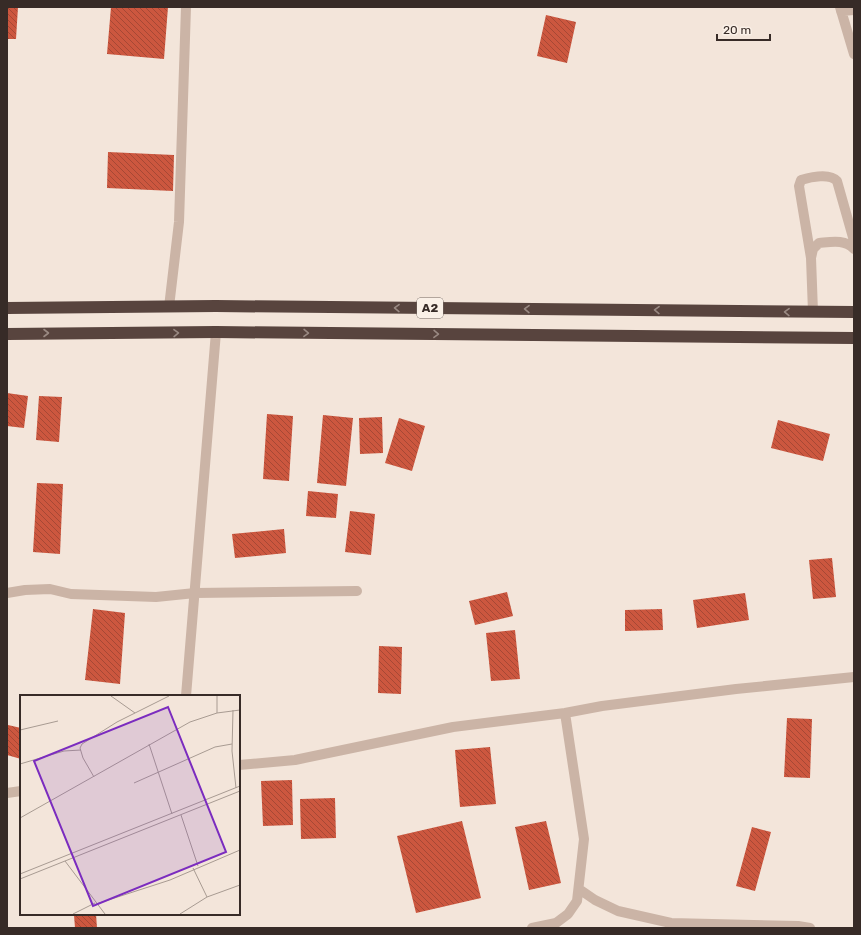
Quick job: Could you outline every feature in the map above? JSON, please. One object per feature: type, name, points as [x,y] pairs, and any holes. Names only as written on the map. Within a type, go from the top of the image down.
[{"type":"highway","name":"A2","points":[[7,308],[216,306],[854,312]]},
{"type":"highway","name":"A2","points":[[7,334],[216,332],[854,338]]},
{"type":"street","points":[[169,307],[180,222],[186,7]]},
{"type":"street","points":[[854,10],[840,9],[854,54]]},
{"type":"street","points":[[813,312],[811,258],[799,186],[801,180],[806,178],[827,176],[834,178],[837,181],[854,241]]},
{"type":"street","points":[[811,258],[813,249],[819,243],[840,241],[852,246],[854,249]]},
{"type":"street","points":[[186,695],[216,332]]},
{"type":"street","points":[[7,593],[26,590],[50,589],[71,594],[156,597],[195,593],[357,591]]},
{"type":"street","points":[[240,765],[295,760],[453,727],[736,689],[854,677]]},
{"type":"street","points":[[532,928],[556,923],[568,914],[577,901],[584,839],[566,713]]},
{"type":"street","points":[[7,793],[20,791]]},
{"type":"street","points":[[578,890],[618,911],[671,923],[798,926],[810,928]]},
{"type":"building","points":[[7,7],[18,7],[16,39],[7,39]]},
{"type":"building","points":[[111,7],[168,7],[164,59],[107,54]]},
{"type":"building","points":[[546,15],[576,22],[567,63],[537,56]]},
{"type":"building","points":[[108,152],[174,155],[173,191],[107,188]]},
{"type":"building","points":[[7,393],[28,396],[24,428],[7,426]]},
{"type":"building","points":[[39,396],[62,397],[59,442],[36,440]]},
{"type":"building","points":[[267,414],[293,416],[289,481],[263,479]]},
{"type":"building","points":[[323,415],[353,418],[346,486],[317,483]]},
{"type":"building","points":[[382,417],[383,453],[360,454],[359,418]]},
{"type":"building","points":[[399,418],[425,426],[412,471],[385,463]]},
{"type":"building","points":[[778,420],[830,434],[823,461],[771,448]]},
{"type":"building","points":[[37,483],[63,484],[60,554],[33,552]]},
{"type":"building","points":[[308,491],[338,494],[336,518],[306,516]]},
{"type":"building","points":[[350,511],[375,514],[371,555],[345,552]]},
{"type":"building","points":[[284,529],[286,553],[235,558],[232,534]]},
{"type":"building","points":[[832,558],[836,597],[813,599],[809,560]]},
{"type":"building","points":[[507,592],[513,616],[475,625],[469,601]]},
{"type":"building","points":[[745,593],[749,620],[697,628],[693,600]]},
{"type":"building","points":[[93,609],[125,613],[120,684],[85,680]]},
{"type":"building","points":[[662,609],[663,630],[625,631],[625,610]]},
{"type":"building","points":[[515,630],[520,679],[491,681],[486,633]]},
{"type":"building","points":[[379,646],[402,647],[401,694],[378,693]]},
{"type":"building","points":[[787,718],[812,719],[810,778],[784,777]]},
{"type":"building","points":[[8,725],[20,728],[20,759],[7,755]]},
{"type":"building","points":[[490,747],[496,804],[460,807],[455,750]]},
{"type":"building","points":[[292,780],[293,825],[263,826],[261,781]]},
{"type":"building","points":[[335,798],[336,838],[301,839],[300,799]]},
{"type":"building","points":[[462,821],[481,898],[416,913],[397,836]]},
{"type":"building","points":[[546,821],[561,883],[529,890],[515,827]]},
{"type":"building","points":[[752,827],[771,832],[755,891],[736,886]]},
{"type":"building","points":[[74,915],[96,915],[97,928],[75,928]]}]
